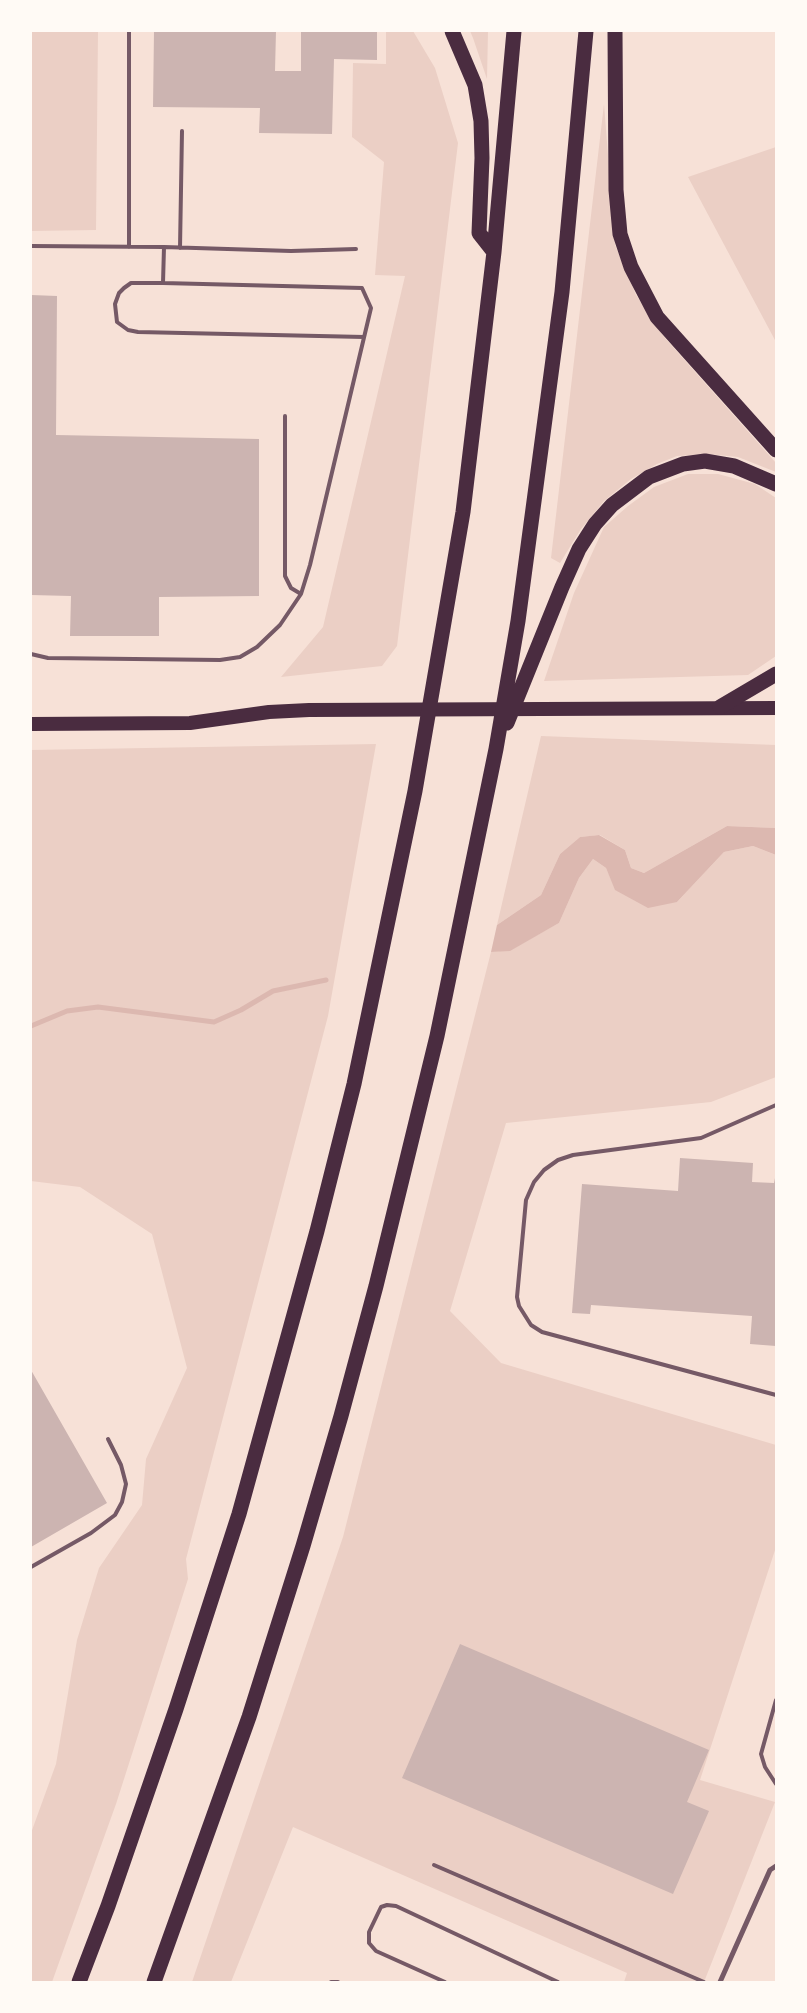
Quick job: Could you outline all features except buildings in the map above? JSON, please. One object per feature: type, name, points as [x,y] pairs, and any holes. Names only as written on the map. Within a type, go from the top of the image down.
[{"type":"highway","points":[[452,31],[475,85],[481,121],[482,158],[479,233],[494,252]]},
{"type":"highway","points":[[79,1982],[108,1906],[176,1709],[239,1514],[278,1379],[354,1084],[415,790],[463,512],[494,252],[514,31]]},
{"type":"highway","points":[[154,1982],[191,1885],[249,1717],[342,1416],[435,1045],[496,750],[518,621],[562,292],[586,31]]},
{"type":"highway","points":[[615,31],[616,190],[620,234],[631,267],[657,317],[776,450]]},
{"type":"highway","points":[[496,750],[579,549],[595,524],[612,505],[649,477],[683,464],[705,461],[734,466],[776,484]]},
{"type":"highway","points":[[720,707],[776,674]]},
{"type":"highway","points":[[31,724],[190,723],[269,712],[309,710],[776,708]]},
{"type":"street","points":[[720,1982],[770,1870],[776,1866]]},
{"type":"lane","points":[[129,31],[129,247]]},
{"type":"lane","points":[[180,248],[182,131]]},
{"type":"lane","points":[[31,246],[164,247],[282,251],[356,249]]},
{"type":"lane","points":[[163,283],[164,247]]},
{"type":"lane","points":[[31,654],[48,658],[220,660],[240,657],[257,647],[280,625],[301,594],[310,566],[371,308],[362,288],[132,283],[124,288],[119,293],[115,304],[118,322],[128,330],[138,332],[364,337]]},
{"type":"lane","points":[[285,416],[284,576],[291,588],[301,594]]},
{"type":"lane","points":[[776,1105],[701,1138],[573,1155],[558,1160],[544,1170],[534,1182],[526,1200],[517,1297],[531,1325],[542,1332],[776,1395]]},
{"type":"lane","points":[[31,1567],[92,1533],[115,1514],[122,1502],[126,1484],[121,1465],[108,1439]]},
{"type":"lane","points":[[776,1700],[761,1754],[765,1767],[776,1784]]},
{"type":"lane","points":[[770,1717],[776,1719]]},
{"type":"lane","points":[[434,1865],[704,1982]]},
{"type":"lane","points":[[445,1982],[376,1951],[369,1943],[370,1932],[381,1907],[387,1905],[396,1906],[558,1982]]},
{"type":"lane","points":[[331,1982],[338,1982]]},
{"type":"shaded area","points":[[31,31],[98,31],[96,230],[31,231]]},
{"type":"shaded area","points":[[386,31],[413,31],[435,68],[458,143],[397,646],[382,666],[281,677],[323,627],[405,276],[375,275],[384,162],[352,137],[353,63],[386,64]]},
{"type":"shaded area","points":[[470,31],[488,31],[487,79],[473,38]]},
{"type":"shaded area","points":[[604,104],[615,245],[636,295],[665,338],[776,463],[776,472],[738,457],[708,454],[677,456],[657,464],[631,479],[604,501],[581,529],[560,563],[551,558]]},
{"type":"shaded area","points":[[776,147],[776,342],[688,177]]},
{"type":"shaded area","points":[[688,474],[718,474],[755,484],[776,498],[776,656],[748,675],[544,681],[574,593],[604,527],[654,487]]},
{"type":"shaded area","points":[[541,736],[776,745],[776,828],[727,826],[644,873],[631,868],[625,850],[600,835],[580,837],[560,854],[541,895],[497,925]]},
{"type":"shaded area","points":[[376,744],[328,1016],[186,1559],[188,1579],[116,1804],[52,1982],[31,1982],[31,1833],[56,1764],[77,1640],[99,1568],[142,1505],[146,1459],[187,1368],[152,1234],[80,1187],[31,1181],[31,750]]},
{"type":"shaded area","points":[[727,826],[776,828],[776,855],[753,846],[724,852],[677,902],[648,908],[615,890],[606,868],[593,859],[579,878],[559,923],[510,951],[491,952],[497,925],[541,895],[560,854],[580,837],[599,835],[625,850],[631,868],[644,873]]},
{"type":"shaded area","points":[[753,846],[776,855],[776,1077],[711,1102],[506,1123],[450,1311],[501,1363],[776,1445],[776,1547],[700,1780],[775,1802],[704,1982],[624,1982],[627,1973],[293,1827],[231,1982],[192,1982],[343,1537],[491,952],[510,950],[559,923],[579,878],[593,859],[606,868],[616,890],[677,902],[724,852]]},
{"type":"waterway","points":[[31,1026],[67,1011],[98,1007],[214,1022],[241,1010],[273,991],[326,980]]}]
